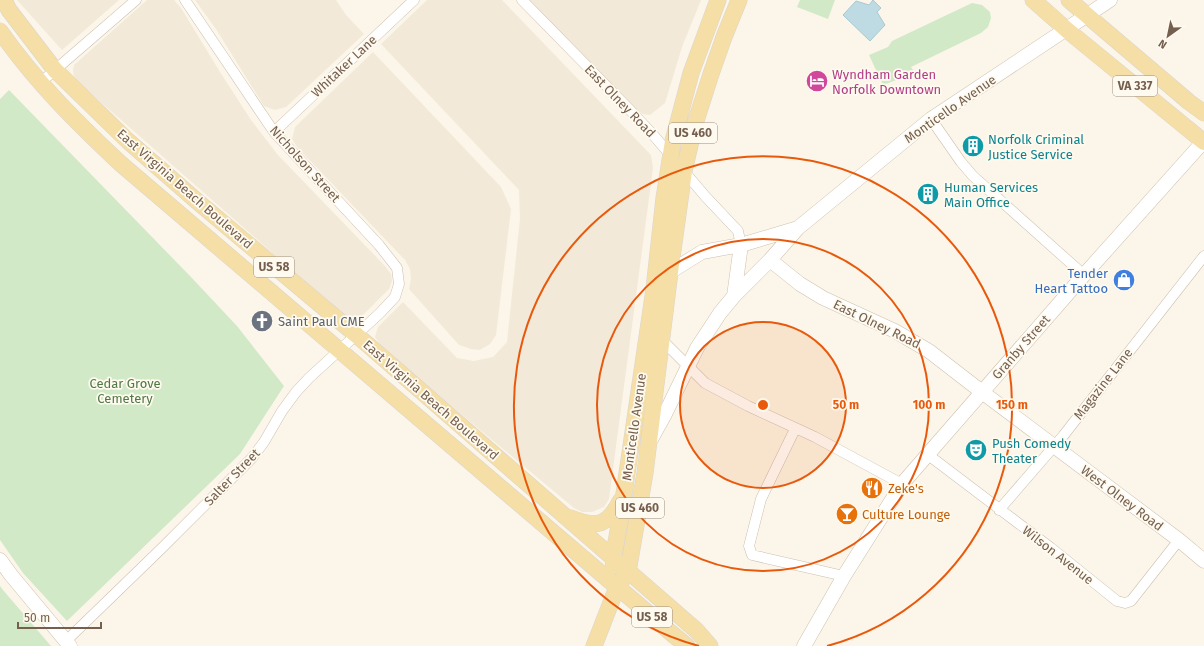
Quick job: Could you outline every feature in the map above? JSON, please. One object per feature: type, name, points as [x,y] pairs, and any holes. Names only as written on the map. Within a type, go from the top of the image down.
[{"type":"main road","name":"East Virginia Beach Boulevard","points":[[4,0],[9,10],[55,70],[112,125],[198,202],[355,334],[564,515],[697,631],[710,646]]},
{"type":"main road","name":"US 460","points":[[654,289],[664,198],[675,134],[690,77],[718,0]]},
{"type":"main road","name":"US 460","points":[[670,272],[684,171],[695,124],[724,37],[739,0]]},
{"type":"main road","name":"VA 337","points":[[1033,0],[1067,30],[1204,142]]},
{"type":"main road","name":"VA 337","points":[[1069,0],[1204,113]]},
{"type":"main road","name":"East Virginia Beach Boulevard","points":[[0,31],[40,83],[82,127],[121,164],[617,588],[687,646]]},
{"type":"main road","points":[[185,219],[198,202]]},
{"type":"main road","name":"Monticello Avenue","points":[[594,646],[617,588],[628,572],[633,550],[649,443],[670,272]]},
{"type":"main road","name":"Monticello Avenue","points":[[617,588],[613,558],[624,494],[654,289]]},
{"type":"main road","points":[[564,515],[583,523],[597,524],[609,518],[624,494]]},
{"type":"street","points":[[40,83],[136,0]]},
{"type":"street","name":"Nicholson Street","points":[[185,0],[274,132],[380,245],[397,268],[399,284]]},
{"type":"street","name":"Whitaker Lane","points":[[274,132],[414,0]]},
{"type":"street","name":"East Olney Road","points":[[522,0],[634,114],[671,155],[705,196],[738,231],[741,245]]},
{"type":"street","name":"Monticello Avenue","points":[[649,443],[689,367],[697,348],[720,313],[798,228],[931,119],[1110,0]]},
{"type":"street","points":[[931,119],[961,162],[973,176],[1084,275]]},
{"type":"street","name":"Granby Street","points":[[804,646],[844,576],[902,484],[1084,275],[1204,142]]},
{"type":"street","name":"Monticello Avenue","points":[[654,289],[670,272],[702,252],[741,245],[798,228]]},
{"type":"street","points":[[734,296],[741,245]]},
{"type":"street","name":"Magazine Lane","points":[[999,510],[1063,436],[1204,256]]},
{"type":"street","name":"East Olney Road","points":[[770,260],[800,284],[823,298],[915,341],[982,392]]},
{"type":"street","name":"Salter Street","points":[[68,643],[252,458],[296,392],[355,334],[379,314],[395,297],[399,284]]},
{"type":"street","points":[[662,340],[705,382],[748,406],[815,437],[902,484]]},
{"type":"street","name":"West Olney Road","points":[[982,392],[1179,540],[1204,562]]},
{"type":"street","points":[[795,429],[760,499],[749,546],[752,555],[844,576]]},
{"type":"street","name":"Wilson Avenue","points":[[927,454],[1051,548],[1111,597],[1120,602],[1125,603],[1131,601],[1136,596],[1179,540]]},
{"type":"street","points":[[0,560],[68,643]]},
{"type":"shaded area","points":[[17,0],[119,0],[62,50]]},
{"type":"shaded area","points":[[147,0],[174,0],[181,8],[251,120],[278,155],[391,274],[392,281],[389,289],[358,320],[350,321],[79,83],[74,76],[74,65]]},
{"type":"shaded area","points":[[195,0],[336,0],[346,15],[364,34],[286,107],[275,110],[264,106],[216,29]]},
{"type":"shaded area","points":[[427,0],[502,0],[651,155],[653,168],[609,499],[604,507],[592,512],[582,512],[574,508],[382,348],[375,337],[378,327],[403,302],[457,358],[474,361],[493,357],[507,342],[520,219],[519,190],[381,44]]},
{"type":"shaded area","points":[[530,0],[701,0],[682,47],[665,103],[650,115],[643,114],[634,109]]},
{"type":"shaded area","points":[[373,52],[501,187],[511,209],[496,335],[490,344],[480,350],[459,345],[409,289],[411,279],[410,269],[405,260],[297,147],[292,139],[295,127]]},
{"type":"green space","points":[[800,0],[835,0],[828,19],[797,7]]},
{"type":"green space","points":[[972,3],[982,5],[990,12],[991,18],[988,27],[981,33],[911,67],[915,73],[883,85],[869,55],[888,47],[892,41]]},
{"type":"green space","name":"Cedar Grove Cemetery","points":[[9,90],[237,326],[284,386],[240,454],[67,621],[23,573],[0,540],[0,99]]},
{"type":"green space","points":[[0,586],[3,590],[51,646],[0,646]]},
{"type":"water","points":[[873,0],[881,8],[877,12],[885,25],[870,41],[843,15],[856,1],[869,5]]},
{"type":"place","name":"Wyndham Garden Norfolk Downtown","points":[[817,81]]},
{"type":"place","name":"Norfolk Criminal Justice Service","points":[[973,146]]},
{"type":"place","name":"Human Services Main Office","points":[[928,194]]},
{"type":"place","name":"Tender Heart Tattoo","points":[[1124,280]]},
{"type":"place","name":"Saint Paul CME","points":[[262,321]]},
{"type":"place","name":"Push Comedy Theater","points":[[976,450]]},
{"type":"place","name":"Zeke's","points":[[872,488]]},
{"type":"place","name":"Culture Lounge","points":[[847,514]]}]
